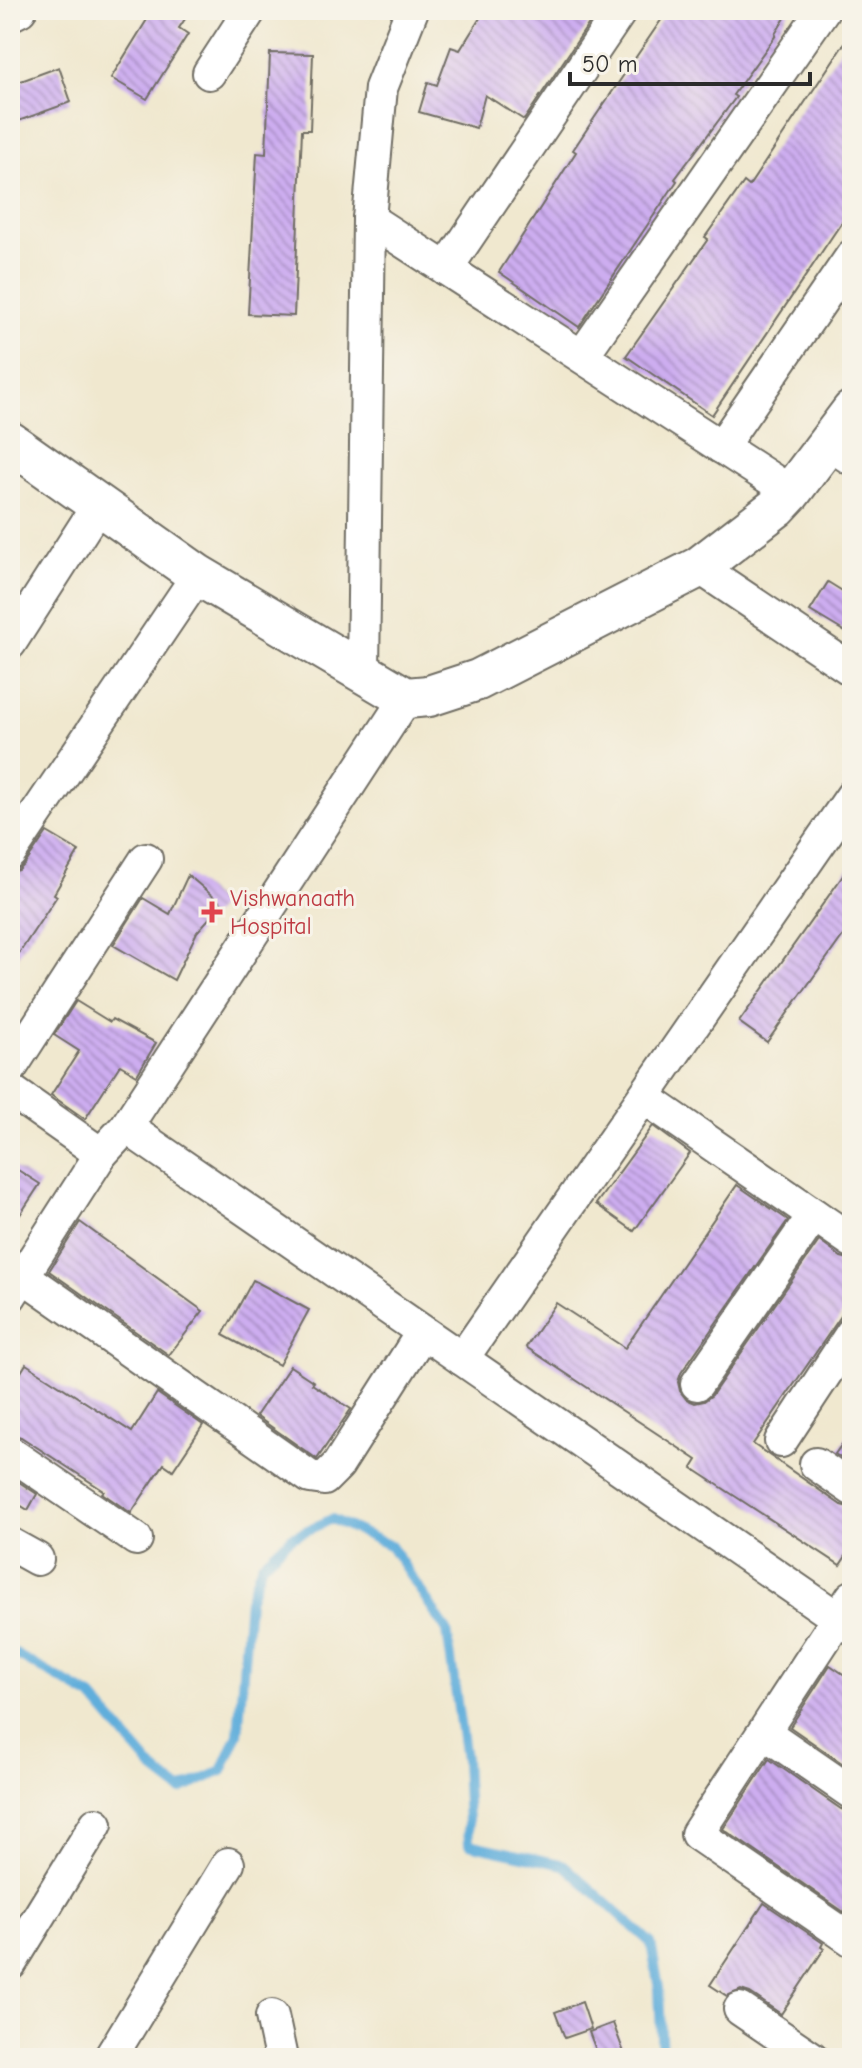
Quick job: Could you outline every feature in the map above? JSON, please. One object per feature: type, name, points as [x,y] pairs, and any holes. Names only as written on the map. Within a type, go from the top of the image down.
[{"type":"street","points":[[10,15],[20,10]]},
{"type":"street","points":[[209,73],[250,10]]},
{"type":"street","points":[[363,672],[369,219],[381,88],[412,10]]},
{"type":"street","points":[[446,269],[621,10]]},
{"type":"street","points":[[582,356],[823,10]]},
{"type":"street","points":[[369,219],[791,492]]},
{"type":"street","points":[[721,447],[852,256]]},
{"type":"street","points":[[11,445],[198,575],[406,698],[429,696],[478,680],[699,567],[777,507],[841,452],[852,411]]},
{"type":"street","points":[[10,643],[99,504]]},
{"type":"street","points":[[699,567],[852,670]]},
{"type":"street","points":[[10,853],[198,575]]},
{"type":"street","points":[[406,698],[126,1127],[101,1154],[16,1286],[310,1477],[324,1479],[338,1465],[422,1333]]},
{"type":"street","points":[[462,1359],[852,796]]},
{"type":"street","points":[[10,1069],[146,859]]},
{"type":"street","points":[[10,1090],[101,1154]]},
{"type":"street","points":[[645,1098],[852,1241]]},
{"type":"street","points":[[126,1127],[422,1333],[847,1614],[697,1834],[851,1936]]},
{"type":"street","points":[[697,1384],[814,1215]]},
{"type":"street","points":[[781,1441],[852,1333]]},
{"type":"street","points":[[10,1453],[136,1539]]},
{"type":"street","points":[[816,1464],[852,1489]]},
{"type":"street","points":[[765,1733],[852,1793]]},
{"type":"street","points":[[10,1964],[96,1824]]},
{"type":"street","points":[[110,2058],[228,1864]]},
{"type":"street","points":[[740,2009],[812,2058]]},
{"type":"street","points":[[272,2016],[281,2058]]},
{"type":"building","points":[[153,10],[191,10],[179,28],[188,34],[147,99],[111,78]]},
{"type":"building","points":[[485,10],[598,10],[524,120],[485,95],[476,128],[419,112],[428,82],[437,85],[451,47],[460,50]]},
{"type":"building","points":[[668,10],[790,10],[733,95],[736,97],[675,179],[677,181],[579,327],[499,272],[576,152],[573,150]]},
{"type":"building","points":[[852,32],[852,207],[712,415],[626,356],[744,182],[749,186]]},
{"type":"building","points":[[270,53],[313,54],[310,130],[302,130],[294,316],[248,314],[257,153],[266,154]]},
{"type":"building","points":[[59,67],[71,102],[10,124],[10,85]]},
{"type":"building","points":[[828,582],[852,597],[852,636],[810,611]]},
{"type":"building","points":[[47,832],[79,851],[54,894],[57,896],[10,967],[10,872],[19,870],[25,864]]},
{"type":"building","points":[[852,863],[852,923],[767,1042],[739,1022]]},
{"type":"building","points":[[188,875],[222,904],[197,932],[174,980],[113,945],[143,898],[170,914]]},
{"type":"building","points":[[76,1001],[110,1022],[112,1019],[156,1043],[137,1075],[120,1065],[85,1119],[51,1095],[79,1051],[54,1035]]},
{"type":"building","points":[[653,1126],[690,1153],[634,1231],[596,1204]]},
{"type":"building","points":[[10,1165],[40,1184],[10,1230]]},
{"type":"building","points":[[737,1185],[788,1220],[681,1373],[678,1382],[680,1391],[686,1399],[695,1403],[712,1395],[819,1241],[841,1257],[852,1260],[852,1300],[753,1444],[841,1505],[852,1508],[852,1547],[840,1565],[692,1468],[697,1460],[526,1347],[556,1303],[625,1348]]},
{"type":"building","points":[[80,1222],[203,1311],[169,1355],[49,1271]]},
{"type":"building","points":[[253,1280],[309,1310],[279,1365],[223,1335]]},
{"type":"building","points":[[26,1364],[132,1432],[157,1393],[203,1425],[173,1470],[164,1464],[131,1513],[102,1493],[104,1491],[21,1437],[10,1434],[10,1390]]},
{"type":"building","points":[[290,1366],[351,1409],[317,1459],[256,1416]]},
{"type":"building","points":[[852,1430],[852,1466],[835,1454]]},
{"type":"building","points":[[10,1476],[37,1494],[28,1510],[10,1499]]},
{"type":"building","points":[[830,1665],[852,1680],[852,1770],[790,1727]]},
{"type":"building","points":[[769,1759],[841,1809],[852,1812],[852,1900],[844,1912],[723,1829]]},
{"type":"building","points":[[764,1903],[823,1943],[821,1947],[824,1949],[781,2014],[750,1993],[741,1990],[727,1996],[710,1985]]},
{"type":"building","points":[[582,2002],[591,2029],[565,2038],[555,2012]]},
{"type":"building","points":[[613,2023],[626,2058],[599,2058],[589,2032]]},
{"type":"waterway","points":[[10,1651],[92,1697],[154,1770],[180,1790],[222,1771],[238,1734],[249,1600],[262,1564],[292,1537],[332,1519],[391,1546],[447,1631],[465,1759],[469,1844],[564,1865],[651,1943],[659,1988],[662,2058]]},
{"type":"place","name":"Vishwanaath Hospital","points":[[212,912]]}]
